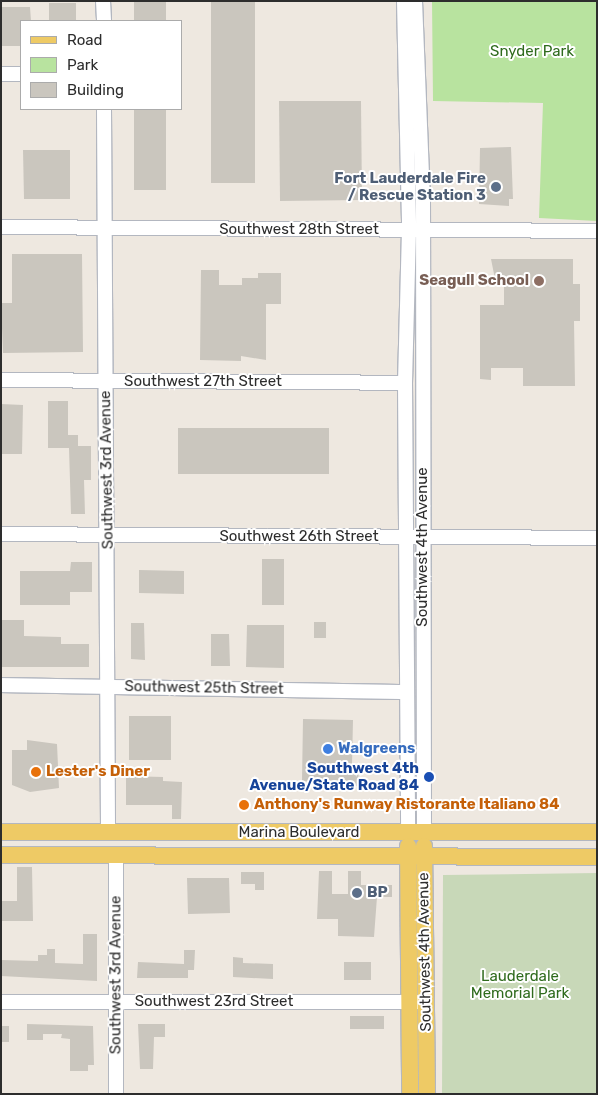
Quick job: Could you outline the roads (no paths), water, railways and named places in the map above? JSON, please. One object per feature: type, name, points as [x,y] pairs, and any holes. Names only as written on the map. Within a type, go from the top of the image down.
[{"type":"main road","points":[[88,856],[108,831]]},
{"type":"main road","name":"Marina Boulevard","points":[[1,832],[133,831],[416,834],[597,832]]},
{"type":"main road","points":[[116,856],[133,831]]},
{"type":"main road","name":"Southwest 4th Avenue","points":[[410,1094],[409,1002],[416,834]]},
{"type":"main road","name":"Marina Boulevard","points":[[1,855],[597,857]]},
{"type":"main road","name":"Southwest 4th Avenue","points":[[416,856],[426,1002],[427,1094]]},
{"type":"street","points":[[104,1],[104,20]]},
{"type":"street","name":"Southwest 4th Avenue","points":[[404,1],[409,230],[405,384],[406,692],[416,834]]},
{"type":"street","name":"Southwest 4th Avenue","points":[[415,1],[423,231],[423,538],[416,834]]},
{"type":"street","points":[[1,74],[20,74]]},
{"type":"street","name":"Southwest 3rd Avenue","points":[[104,110],[109,687],[108,831]]},
{"type":"street","name":"Southwest 28th Street","points":[[1,227],[597,231]]},
{"type":"street","name":"Southwest 27th Street","points":[[1,380],[405,384]]},
{"type":"street","name":"Southwest 26th Street","points":[[1,534],[597,538]]},
{"type":"street","name":"Southwest 25th Street","points":[[1,685],[406,692]]},
{"type":"street","name":"Southwest 3rd Avenue","points":[[116,856],[116,1094]]},
{"type":"street","name":"Southwest 23rd Street","points":[[1,1002],[426,1002]]},
{"type":"place","name":"Fort Lauderdale Fire / Rescue Station 3","points":[[496,187]]},
{"type":"place","name":"Seagull School","points":[[539,281]]},
{"type":"place","name":"Walgreens","points":[[328,749]]},
{"type":"place","name":"Lester's Diner","points":[[36,772]]},
{"type":"place","name":"Southwest 4th Avenue/State Road 84","points":[[429,777]]},
{"type":"place","name":"Anthony's Runway Ristorante Italiano 84","points":[[244,805]]},
{"type":"place","name":"BP","points":[[357,893]]},
{"type":"park label","name":"Snyder Park","points":[[532,52]]},
{"type":"park label","name":"Lauderdale Memorial Park","points":[[520,984]]}]
